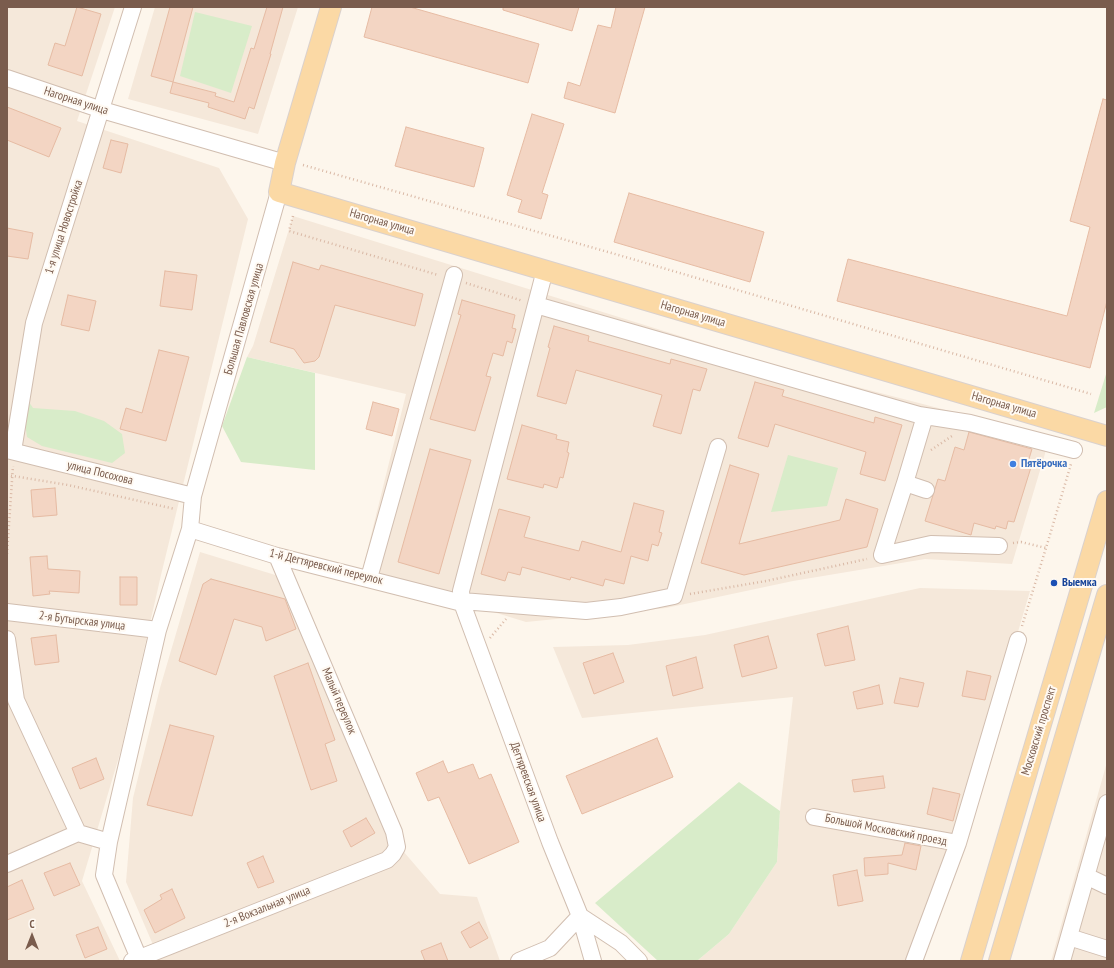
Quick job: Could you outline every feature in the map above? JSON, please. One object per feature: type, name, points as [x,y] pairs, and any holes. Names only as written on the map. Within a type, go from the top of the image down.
[{"type":"main road","name":"Большая Павловская улица","points":[[279,192],[294,164],[331,7]]},
{"type":"main road","name":"Нагорная улица","points":[[279,192],[1107,436]]},
{"type":"main road","name":"Московский проспект","points":[[970,961],[1107,501]]},
{"type":"main road","points":[[999,961],[1107,595]]},
{"type":"street","name":"1-я улица Новостройка","points":[[10,450],[34,323],[102,110],[133,7]]},
{"type":"street","name":"Нагорная улица","points":[[7,78],[102,110],[294,164]]},
{"type":"street","name":"Большая Павловская улица","points":[[137,960],[104,875],[108,842],[158,630],[190,529],[193,496],[279,192]]},
{"type":"street","points":[[462,602],[461,591],[545,270]]},
{"type":"street","points":[[369,578],[453,277]]},
{"type":"street","points":[[536,305],[925,416],[970,423],[1073,454]]},
{"type":"street","points":[[970,423],[977,398]]},
{"type":"street","points":[[882,555],[925,416]]},
{"type":"street","points":[[674,596],[718,447]]},
{"type":"street","name":"улица Посохова","points":[[10,450],[193,496]]},
{"type":"street","points":[[905,483],[926,490]]},
{"type":"street","name":"1-й Дегтяревский переулок","points":[[190,529],[277,556],[462,602],[586,611],[621,607],[674,596]]},
{"type":"street","points":[[882,555],[931,544],[999,546]]},
{"type":"street","name":"Малый переулок","points":[[277,556],[394,832],[397,847]]},
{"type":"street","name":"Дегтяревская улица","points":[[462,602],[550,842],[580,916],[593,961]]},
{"type":"street","name":"2-я Бутырская улица","points":[[7,612],[158,630]]},
{"type":"street","points":[[7,640],[16,700],[78,833]]},
{"type":"street","points":[[914,961],[958,843],[1018,640]]},
{"type":"street","points":[[1062,961],[1107,803]]},
{"type":"street","name":"Большой Московский проезд","points":[[814,817],[958,843]]},
{"type":"street","points":[[7,864],[78,833],[108,842]]},
{"type":"street","name":"2-я Вокзальная улица","points":[[137,960],[387,860],[397,847]]},
{"type":"street","points":[[1086,876],[1107,886]]},
{"type":"street","points":[[519,961],[550,948],[580,916],[621,943],[639,961]]},
{"type":"street","points":[[1069,937],[1107,948]]},
{"type":"path","points":[[294,164],[622,256],[1091,394]]},
{"type":"path","points":[[292,216],[289,231],[453,277],[536,305]]},
{"type":"path","points":[[911,463],[970,423]]},
{"type":"path","points":[[7,554],[12,475],[10,450]]},
{"type":"path","points":[[1018,640],[1073,454]]},
{"type":"path","points":[[7,474],[68,485],[192,513]]},
{"type":"path","points":[[999,546],[1020,542],[1046,548]]},
{"type":"path","points":[[674,596],[766,581],[849,564],[882,555]]},
{"type":"path","points":[[480,651],[517,606]]},
{"type":"shaded area","points":[[7,7],[115,7],[77,121],[219,168],[248,219],[161,575],[121,750],[82,881],[120,961],[7,961]]},
{"type":"shaded area","points":[[155,7],[298,7],[258,134],[128,99]]},
{"type":"shaded area","points":[[293,216],[780,367],[1050,437],[1012,564],[925,559],[793,581],[666,608],[526,622],[464,603],[361,576],[406,394],[247,357],[253,346]]},
{"type":"shaded area","points":[[200,552],[295,581],[385,830],[440,894],[477,897],[500,961],[160,961],[126,882],[133,798],[160,688]]},
{"type":"shaded area","points":[[920,588],[1030,591],[921,961],[697,961],[729,934],[777,862],[780,811],[793,697],[582,718],[553,647],[628,645],[705,635]]},
{"type":"shaded area","points":[[1107,762],[1107,961],[1051,961]]},
{"type":"green space","points":[[195,12],[252,26],[231,93],[180,76]]},
{"type":"green space","points":[[247,357],[315,373],[315,470],[241,462],[222,426]]},
{"type":"green space","points":[[1107,371],[1107,407],[1094,413]]},
{"type":"green space","points":[[29,402],[33,408],[75,411],[104,421],[122,434],[125,453],[112,463],[42,446],[27,437],[25,423]]},
{"type":"green space","points":[[788,455],[838,468],[827,506],[771,512]]},
{"type":"green space","points":[[739,782],[780,811],[777,862],[729,934],[697,961],[658,961],[595,903]]},
{"type":"building","points":[[77,7],[101,14],[82,76],[48,65],[55,43],[65,46]]},
{"type":"building","points":[[170,7],[193,7],[173,82],[151,76]]},
{"type":"building","points":[[267,7],[283,7],[271,54],[254,109],[249,107],[245,119],[208,107],[209,103],[170,93],[173,82],[216,93],[215,96],[234,102],[251,48],[254,49]]},
{"type":"building","points":[[372,7],[410,7],[539,44],[528,83],[364,37]]},
{"type":"building","points":[[503,7],[579,7],[572,31],[503,10]]},
{"type":"building","points":[[616,7],[645,7],[615,113],[564,98],[568,82],[580,86],[598,25],[611,28]]},
{"type":"building","points":[[1103,99],[1107,100],[1107,301],[1090,368],[837,301],[848,259],[1067,316],[1090,227],[1070,221]]},
{"type":"building","points":[[7,107],[61,128],[49,157],[7,140]]},
{"type":"building","points":[[532,114],[564,124],[542,193],[548,195],[541,219],[518,212],[522,200],[507,195]]},
{"type":"building","points":[[406,127],[484,148],[474,187],[395,166]]},
{"type":"building","points":[[111,140],[128,144],[121,173],[103,168]]},
{"type":"building","points":[[629,193],[764,232],[750,282],[614,242]]},
{"type":"building","points":[[7,228],[33,233],[28,259],[7,256]]},
{"type":"building","points":[[293,262],[319,270],[321,265],[423,294],[415,326],[335,305],[319,357],[315,361],[304,363],[294,349],[270,342]]},
{"type":"building","points":[[165,271],[197,275],[192,310],[160,306]]},
{"type":"building","points":[[68,295],[96,301],[89,331],[61,325]]},
{"type":"building","points":[[462,300],[515,315],[512,328],[516,329],[512,343],[507,341],[503,356],[493,353],[486,376],[491,377],[475,431],[430,419],[461,315],[458,314]]},
{"type":"building","points":[[554,326],[589,336],[588,341],[670,364],[671,359],[707,369],[700,391],[693,389],[681,434],[653,426],[662,395],[576,370],[566,404],[537,396],[550,348],[548,347]]},
{"type":"building","points":[[159,350],[189,357],[166,441],[120,429],[126,408],[142,413]]},
{"type":"building","points":[[755,382],[784,390],[782,396],[874,423],[875,417],[902,425],[885,481],[860,474],[866,452],[775,424],[768,447],[738,438]]},
{"type":"building","points":[[373,402],[399,409],[392,436],[366,429]]},
{"type":"building","points":[[522,425],[557,435],[556,439],[569,442],[567,452],[569,453],[563,478],[560,477],[557,488],[544,484],[543,488],[507,479]]},
{"type":"building","points":[[969,432],[1032,449],[1028,462],[1032,464],[1014,522],[1008,521],[1006,529],[996,526],[995,529],[974,523],[971,535],[925,521],[938,479],[945,481],[955,447],[964,450]]},
{"type":"building","points":[[430,449],[471,460],[439,574],[398,562]]},
{"type":"building","points":[[730,465],[759,474],[739,544],[840,520],[846,499],[878,509],[867,547],[744,575],[701,563]]},
{"type":"building","points":[[55,488],[57,515],[33,517],[31,490]]},
{"type":"building","points":[[634,503],[664,511],[659,532],[662,533],[658,546],[652,544],[648,561],[631,556],[624,584],[605,579],[603,586],[571,577],[570,580],[522,567],[520,575],[508,572],[505,581],[481,574],[499,509],[530,517],[524,537],[579,551],[582,541],[621,552]]},
{"type":"building","points":[[47,556],[48,569],[80,571],[79,593],[49,591],[50,594],[33,596],[30,557]]},
{"type":"building","points":[[120,577],[137,577],[137,605],[120,605]]},
{"type":"building","points":[[211,579],[285,599],[296,629],[266,641],[262,627],[234,619],[216,675],[179,661],[203,584]]},
{"type":"building","points":[[848,626],[855,660],[825,666],[817,634]]},
{"type":"building","points":[[56,635],[59,662],[35,665],[31,638]]},
{"type":"building","points":[[768,636],[777,668],[742,677],[734,645]]},
{"type":"building","points":[[613,653],[624,682],[594,694],[583,663]]},
{"type":"building","points":[[696,657],[703,688],[673,696],[666,666]]},
{"type":"building","points":[[308,663],[335,740],[325,744],[337,781],[311,790],[274,676]]},
{"type":"building","points":[[967,671],[991,676],[985,700],[962,696]]},
{"type":"building","points":[[900,678],[924,683],[918,707],[894,703]]},
{"type":"building","points":[[879,685],[883,704],[857,709],[853,692]]},
{"type":"building","points":[[170,725],[214,736],[192,816],[147,805]]},
{"type":"building","points":[[657,738],[673,777],[582,814],[566,776]]},
{"type":"building","points":[[96,758],[104,779],[80,789],[72,768]]},
{"type":"building","points":[[443,761],[448,773],[473,764],[479,779],[491,774],[519,842],[469,864],[439,797],[428,801],[416,773]]},
{"type":"building","points":[[883,776],[885,788],[854,792],[852,780]]},
{"type":"building","points":[[933,788],[960,794],[953,821],[927,814]]},
{"type":"building","points":[[366,818],[375,833],[351,847],[343,831]]},
{"type":"building","points":[[905,843],[921,846],[916,870],[888,863],[888,874],[865,876],[864,858],[902,855]]},
{"type":"building","points":[[263,856],[274,882],[258,888],[247,863]]},
{"type":"building","points":[[70,863],[80,885],[54,896],[44,873]]},
{"type":"building","points":[[857,870],[863,901],[838,906],[833,875]]},
{"type":"building","points":[[22,880],[34,909],[7,920],[7,887]]},
{"type":"building","points":[[172,889],[185,918],[155,933],[144,910],[162,899],[160,895]]},
{"type":"building","points":[[479,922],[488,938],[470,948],[461,932]]},
{"type":"building","points":[[98,927],[107,949],[85,958],[76,935]]},
{"type":"building","points":[[441,943],[448,961],[425,961],[421,951]]},
{"type":"place","name":"Пятёрочка","points":[[1013,464]]},
{"type":"place","name":"Выемка","points":[[1054,583]]}]
